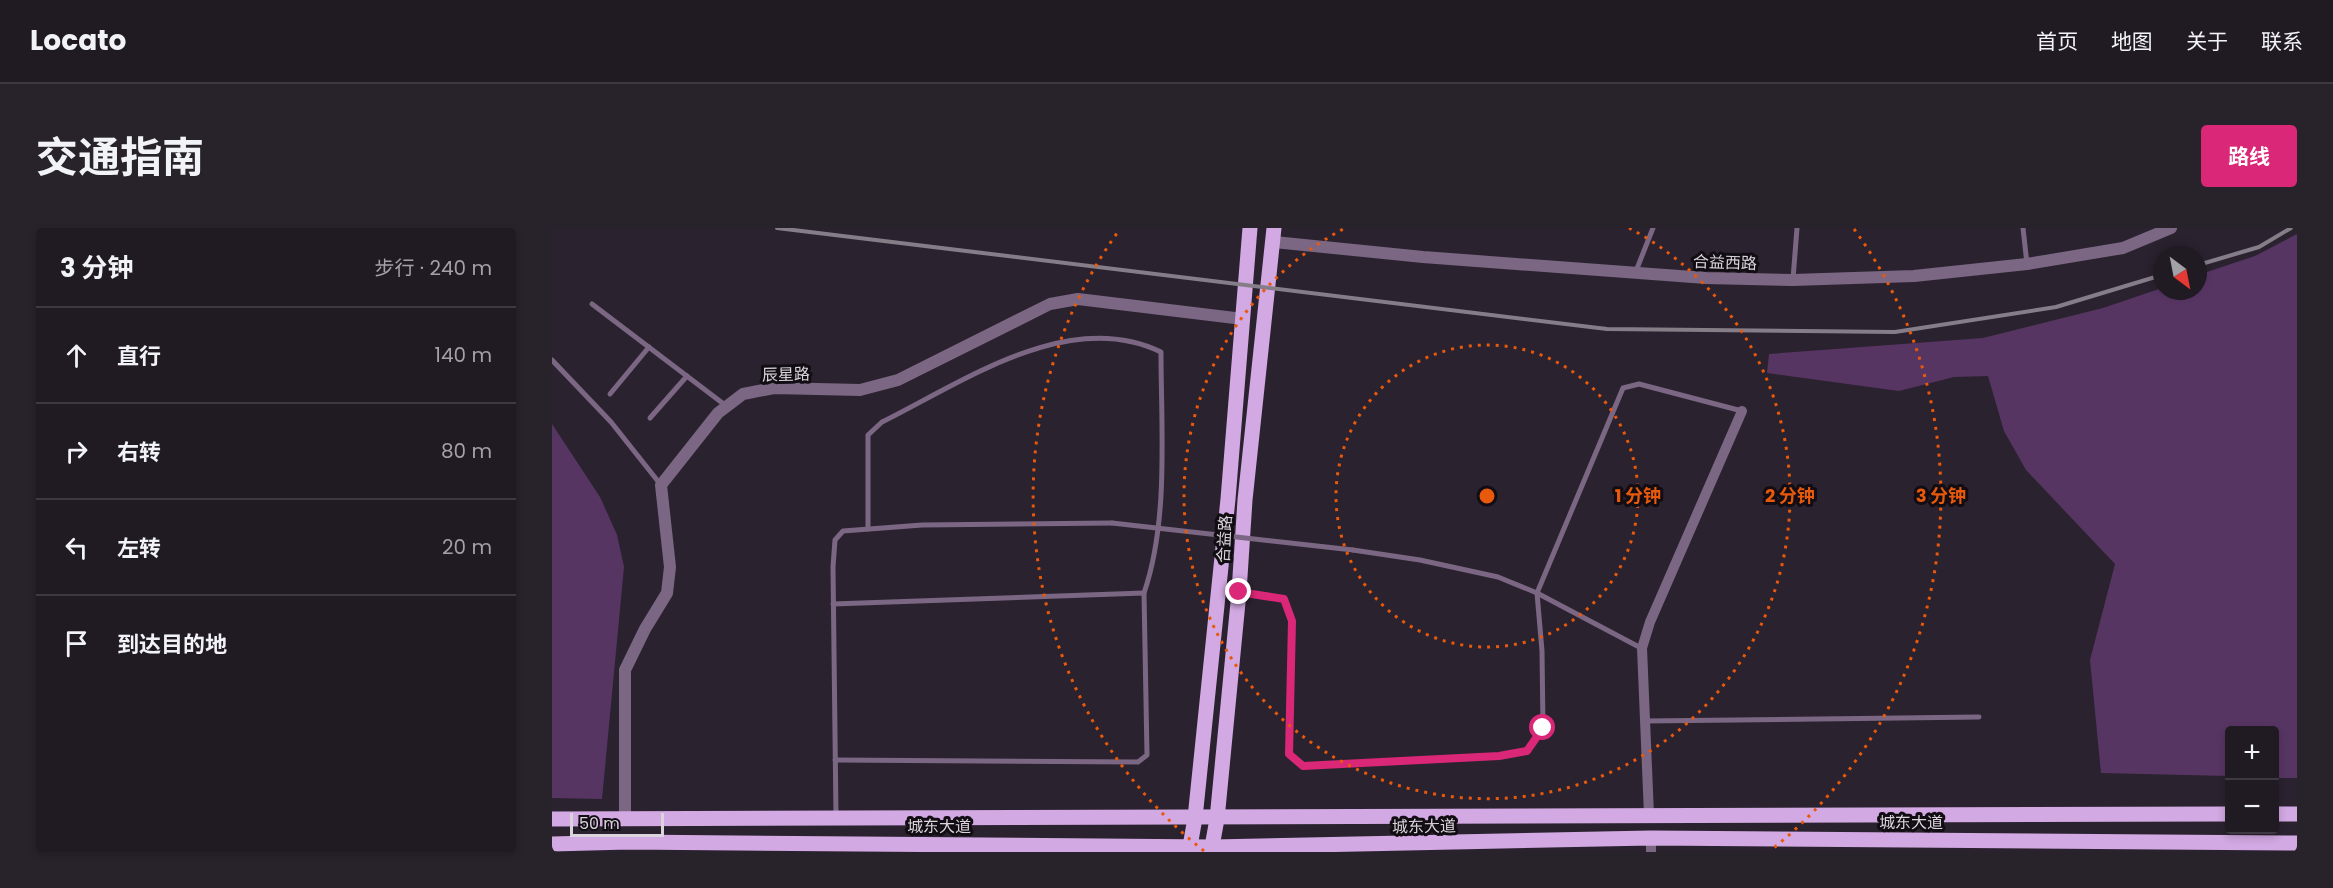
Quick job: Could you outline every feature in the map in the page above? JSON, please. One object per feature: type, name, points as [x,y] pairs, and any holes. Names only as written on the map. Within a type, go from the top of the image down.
[{"type":"main road","name":"合益路","points":[[1190,849],[1228,499],[1250,228]]},
{"type":"main road","name":"合益路","points":[[1212,850],[1239,592],[1245,500],[1274,235]]},
{"type":"main road","name":"城东大道","points":[[552,819],[1217,819],[1649,815],[2225,814]]},
{"type":"main road","points":[[2279,814],[2297,814]]},
{"type":"main road","name":"城东大道","points":[[552,844],[628,842],[1212,850],[1651,845],[2297,843]]},
{"type":"street","name":"合益西路","points":[[1274,235],[1423,257],[1635,273],[1793,280],[1914,276],[2026,264],[2123,248],[2171,228]]},
{"type":"street","name":"辰星路","points":[[661,485],[718,413],[743,393],[774,388],[860,390],[898,380],[1050,304],[1078,299],[1243,319]]},
{"type":"street","points":[[1649,815],[1642,648],[1650,622],[1742,411]]},
{"type":"street","points":[[625,819],[625,670],[645,629],[667,593],[670,567],[661,485]]},
{"type":"lane","points":[[1635,273],[1653,228]]},
{"type":"lane","points":[[1793,280],[1797,228]]},
{"type":"lane","points":[[2023,228],[2026,264]]},
{"type":"lane","points":[[592,304],[726,406]]},
{"type":"lane","points":[[835,760],[1138,762],[1148,755],[1144,592],[1152,568],[1161,478],[1161,352],[1138,341],[1084,338],[1049,345],[1002,361],[882,422],[868,435],[868,529]]},
{"type":"lane","points":[[610,394],[649,348]]},
{"type":"lane","points":[[552,360],[611,422],[661,485]]},
{"type":"lane","points":[[650,418],[687,376]]},
{"type":"lane","points":[[1239,592],[1284,599],[1292,621],[1289,754],[1303,766],[1499,756],[1527,751],[1543,728],[1542,651],[1537,592],[1623,388],[1640,384],[1742,411]]},
{"type":"lane","points":[[836,818],[833,604],[835,540],[843,531],[922,525],[1112,523],[1353,550],[1420,560],[1487,575],[1537,592],[1642,648]]},
{"type":"lane","points":[[833,604],[1144,592]]},
{"type":"lane","points":[[1645,721],[1979,717]]},
{"type":"shaded area","points":[[2297,234],[2297,778],[2279,778],[2279,726],[2225,726],[2225,776],[2101,773],[2090,660],[2115,564],[2026,470],[2004,431],[1988,376],[1954,377],[1899,391],[1767,373],[1769,354],[1983,338],[2103,308],[2153,291],[2153,300],[2207,300],[2207,272],[2255,256]]},
{"type":"shaded area","points":[[552,424],[600,497],[617,535],[624,567],[602,799],[552,798]]},
{"type":"railway","points":[[777,228],[1607,329],[1895,332],[2056,307],[2153,278]]},
{"type":"railway","points":[[2207,262],[2259,247],[2291,228]]},
{"type":"route","points":[[1239,592],[1284,599],[1292,621],[1289,754],[1303,766],[1499,756],[1527,751],[1543,728]]}]
